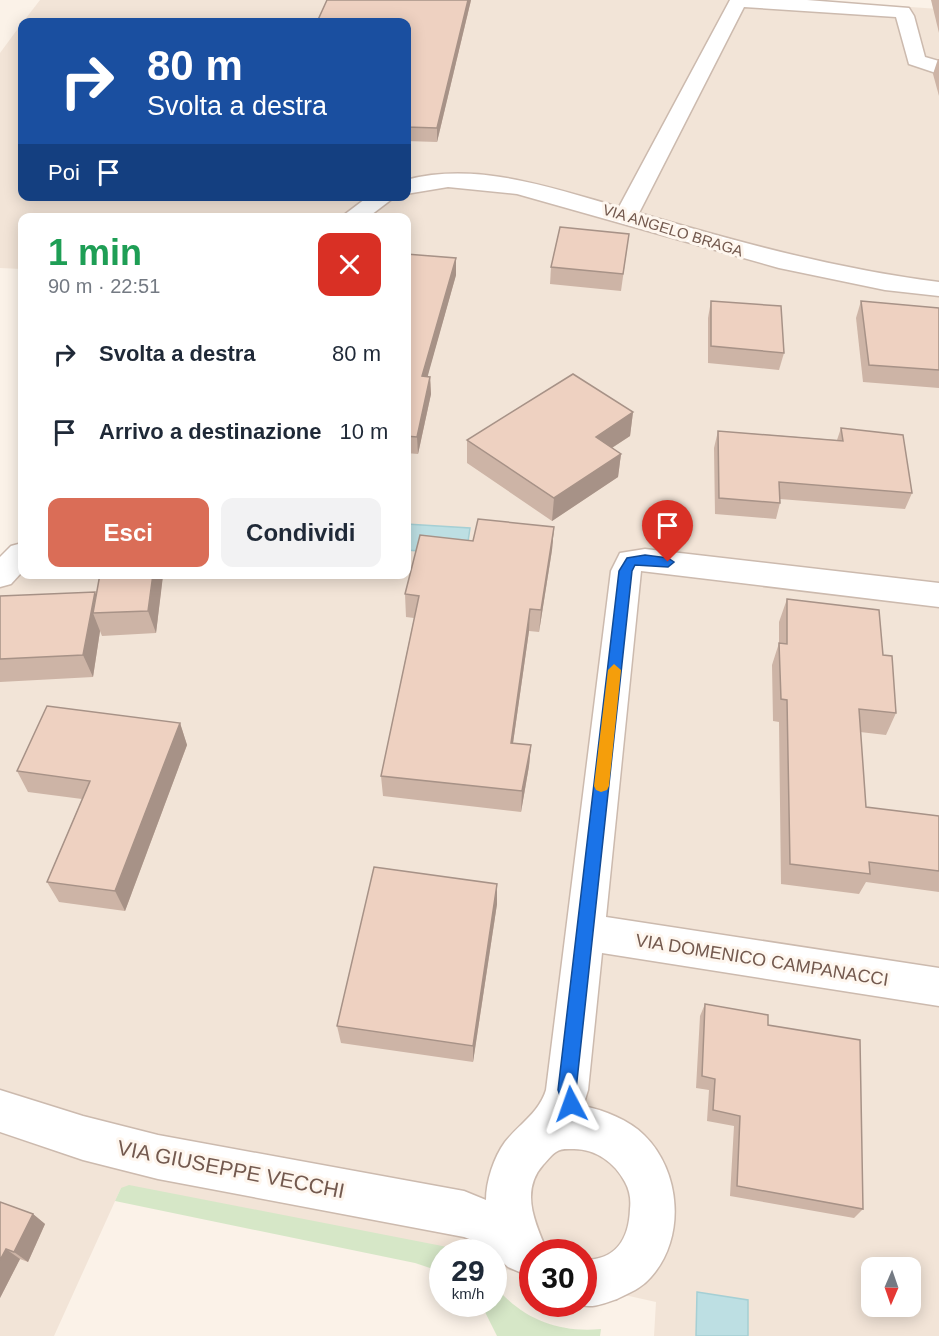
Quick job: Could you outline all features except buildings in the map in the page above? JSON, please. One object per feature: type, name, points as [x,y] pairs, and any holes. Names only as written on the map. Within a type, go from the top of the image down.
[{"type":"street","points":[[626,216],[736,4],[741,1],[902,12],[916,60],[939,68]]},
{"type":"street","name":"VIA ANGELO BRAGA","points":[[411,186],[447,180],[498,184],[551,195],[805,268],[854,278],[939,289]]},
{"type":"street","points":[[359,213],[377,201]]},
{"type":"street","points":[[0,576],[18,558]]},
{"type":"street","name":"VIA GIUSEPPE VECCHI","points":[[465,1214],[481,1212],[494,1204],[504,1192],[521,1157],[558,1117],[567,1090],[626,571],[631,561],[645,560],[939,595]]},
{"type":"street","name":"VIA DOMENICO CAMPANACCI","points":[[585,932],[939,987]]},
{"type":"street","name":"VIA GIUSEPPE VECCHI","points":[[567,1090],[571,1104],[580,1116],[625,1145],[642,1165],[652,1189],[654,1215],[649,1241],[634,1263],[614,1277],[597,1282]]},
{"type":"street","name":"VIA GIUSEPPE VECCHI","points":[[0,1111],[83,1138],[158,1157],[465,1214],[498,1227],[519,1247]]},
{"type":"street","name":"VIA GIUSEPPE VECCHI","points":[[537,1140],[557,1130],[581,1127],[604,1132]]},
{"type":"street","name":"VIA GIUSEPPE VECCHI","points":[[511,1178],[507,1202],[512,1228],[519,1240]]},
{"type":"shaded area","points":[[40,0],[810,0],[939,9],[939,1336],[654,1336],[656,1302],[597,1289],[597,1239],[519,1239],[519,1272],[507,1270],[507,1239],[429,1239],[429,1249],[121,1188],[54,1336],[0,1336],[0,587],[18,570],[18,579],[411,579],[411,213],[18,213],[18,269],[0,268],[0,53],[18,28],[18,201],[411,201],[411,18],[26,18]]},
{"type":"green space","points":[[129,1185],[429,1243],[429,1268],[115,1201],[121,1188]]},
{"type":"green space","points":[[507,1299],[519,1309],[519,1317],[533,1317],[570,1329],[601,1329],[600,1336],[497,1336],[488,1317],[507,1317]]},
{"type":"water","points":[[411,524],[470,528],[466,555],[411,550]]},
{"type":"water","points":[[697,1292],[748,1300],[748,1336],[696,1336]]},
{"type":"slow traffic","points":[[601,786],[614,670]]},
{"type":"route","points":[[571,1104],[567,1090],[626,571],[631,561],[668,562]]}]
